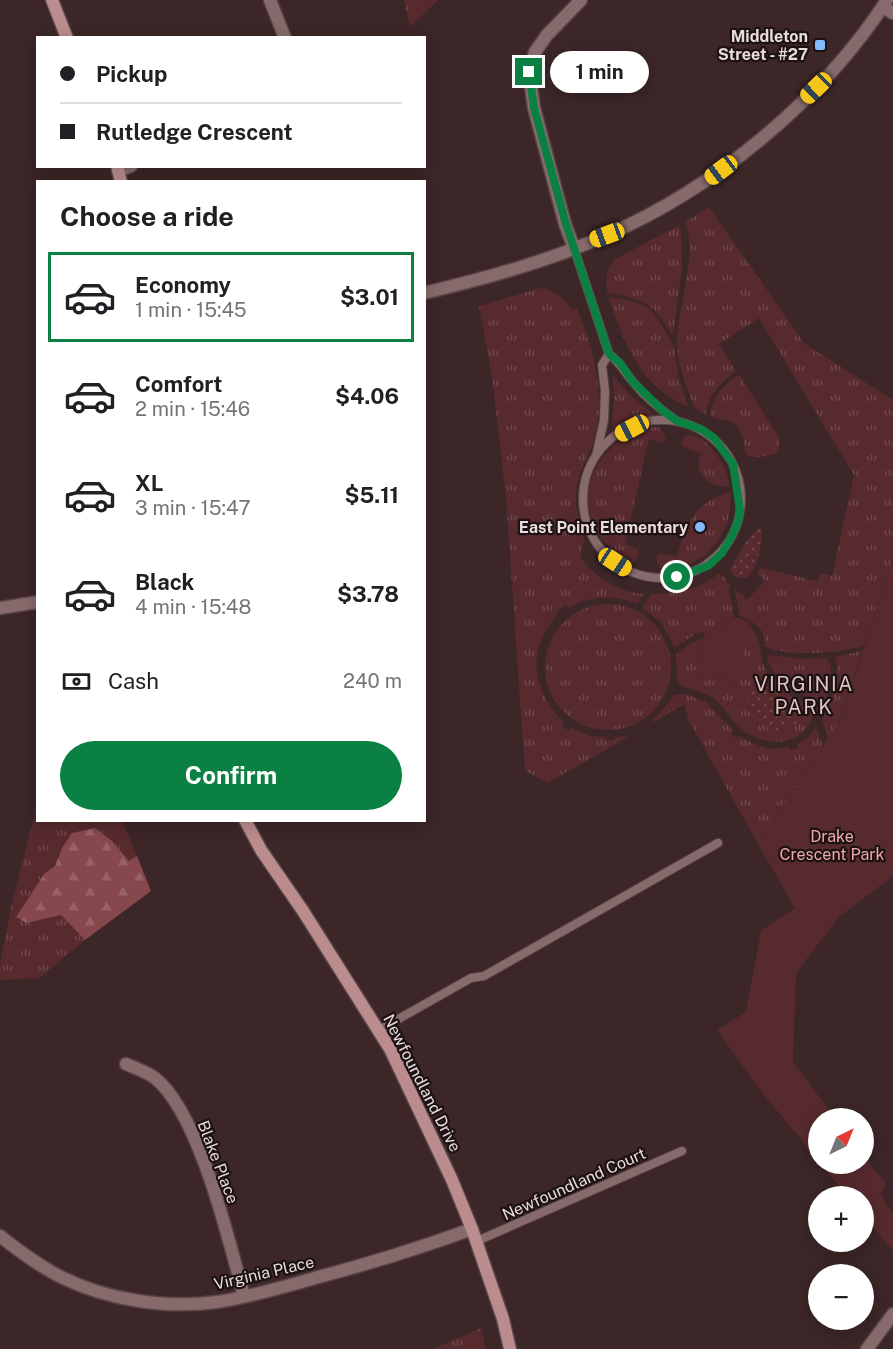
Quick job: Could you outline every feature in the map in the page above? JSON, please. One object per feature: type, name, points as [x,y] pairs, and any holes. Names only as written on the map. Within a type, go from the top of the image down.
[{"type":"street","points":[[52,0],[66,36]]},
{"type":"street","points":[[270,0],[284,36]]},
{"type":"street","points":[[574,248],[534,108],[529,72],[535,52],[547,35],[581,0]]},
{"type":"street","points":[[426,292],[521,267],[574,248],[607,235],[672,203],[704,183],[765,136],[816,88],[888,7]]},
{"type":"street","points":[[0,608],[36,602]]},
{"type":"street","name":"Newfoundland Drive","points":[[245,822],[261,850],[379,1030],[420,1110],[474,1235],[503,1319],[510,1349]]},
{"type":"street","name":"Blake Place","points":[[126,1064],[155,1078],[178,1105],[204,1163],[244,1296]]},
{"type":"street","name":"Virginia Place","points":[[0,1236],[60,1277],[94,1290],[142,1301],[182,1303],[216,1302],[244,1296],[474,1235]]},
{"type":"street","points":[[867,1349],[893,1314]]},
{"type":"lane","points":[[574,248],[609,354],[620,363],[646,396],[677,421],[701,429],[714,438],[733,464],[740,510],[738,522],[722,553],[708,566],[694,573],[660,578],[626,568],[605,555],[590,536],[583,514],[581,494],[586,472],[597,453],[604,420],[605,391],[602,365],[609,354]]},
{"type":"lane","points":[[597,453],[615,437],[632,428],[649,423],[677,421]]},
{"type":"lane","points":[[379,1030],[471,978],[484,976],[718,843]]},
{"type":"lane","name":"Newfoundland Court","points":[[474,1235],[682,1151]]},
{"type":"green space","points":[[404,0],[438,0],[410,27]]},
{"type":"green space","points":[[709,207],[805,344],[893,400],[893,556],[864,645],[829,652],[785,652],[765,646],[765,640],[758,626],[740,616],[734,588],[747,600],[765,581],[757,573],[760,568],[818,581],[821,573],[832,576],[854,475],[759,318],[719,344],[736,371],[712,395],[706,415],[694,407],[681,369],[677,345],[690,250],[685,222]]},
{"type":"green space","points":[[678,226],[681,231],[682,267],[673,334],[671,334],[658,315],[646,304],[639,300],[608,293],[606,280],[615,259]]},
{"type":"green space","points":[[540,288],[559,295],[572,310],[577,308],[589,340],[596,373],[599,406],[597,423],[594,440],[576,492],[576,504],[584,535],[580,556],[592,571],[608,583],[626,591],[645,594],[637,603],[605,597],[586,600],[569,608],[565,605],[556,613],[557,616],[540,642],[537,671],[540,684],[545,698],[564,722],[562,726],[569,731],[572,728],[590,736],[607,737],[607,740],[629,736],[548,783],[525,771],[506,498],[492,377],[479,306]]},
{"type":"green space","points":[[611,297],[636,302],[648,308],[657,317],[674,346],[679,378],[688,407],[657,387],[636,362],[609,300]]},
{"type":"green space","points":[[739,374],[780,439],[777,453],[762,457],[748,456],[736,425],[730,421],[710,416],[716,397],[723,387]]},
{"type":"green space","points":[[613,375],[630,395],[654,415],[652,418],[611,431],[614,399]]},
{"type":"green space","points":[[648,427],[659,427],[666,438],[663,443],[649,439],[625,544],[638,549],[639,553],[634,562],[615,552],[601,538],[592,522],[588,505],[589,487],[595,469],[606,453],[626,437]]},
{"type":"green space","points":[[687,435],[703,440],[716,453],[725,469],[730,485],[715,485],[703,476],[698,467],[701,453],[686,449],[681,444]]},
{"type":"green space","points":[[731,492],[729,516],[720,538],[713,547],[695,562],[675,568],[660,568],[656,559],[658,553],[677,557],[684,534],[700,508],[709,501]]},
{"type":"green space","points":[[759,528],[762,531],[762,537],[757,562],[746,578],[736,577],[730,570],[732,565],[750,536]]},
{"type":"green space","name":"Drake Crescent Park","points":[[893,556],[893,876],[839,917],[796,973],[793,1062],[828,1108],[808,1108],[808,1148],[760,1090],[717,1030],[746,1012],[761,931],[795,908],[758,844],[841,719]]},
{"type":"green space","points":[[718,574],[722,575],[730,585],[734,618],[727,616],[722,636],[700,633],[675,647],[660,621],[643,609],[643,606],[652,594],[687,590],[703,584]]},
{"type":"green space","points":[[608,604],[632,609],[652,623],[666,643],[671,667],[666,691],[652,711],[632,725],[608,730],[584,725],[564,711],[550,691],[545,667],[550,643],[564,623],[584,609]]},
{"type":"green space","points":[[727,616],[750,621],[737,682],[695,673],[705,632],[722,636]]},
{"type":"green space","points":[[749,626],[758,638],[764,666],[772,680],[760,682],[752,688],[749,692],[747,709],[798,722],[800,705],[798,701],[808,706],[812,716],[807,728],[791,739],[765,741],[749,734],[735,723],[717,701],[701,692],[682,687],[677,679],[676,655],[689,644],[703,639],[695,673],[736,682]]},
{"type":"green space","points":[[862,651],[841,719],[828,738],[822,719],[835,688],[837,664],[835,657]]},
{"type":"green space","points":[[770,655],[801,659],[826,658],[831,677],[826,698],[820,710],[778,676],[767,659]]},
{"type":"green space","points":[[772,680],[793,697],[798,706],[798,722],[784,730],[764,726],[747,709],[749,692],[752,688],[760,682]]},
{"type":"green space","points":[[685,694],[706,702],[733,731],[731,734],[737,739],[740,736],[763,747],[775,749],[789,747],[790,750],[798,748],[797,745],[816,727],[823,746],[758,844],[688,719],[685,704],[650,724],[675,695]]},
{"type":"green space","points":[[36,809],[36,822],[122,822],[137,856],[130,862],[112,841],[62,848],[55,866],[45,873],[16,917],[27,923],[61,915],[85,940],[40,978],[0,980],[0,964],[11,908]]},
{"type":"green space","points":[[95,828],[112,841],[129,861],[137,856],[151,891],[85,940],[61,915],[27,923],[16,917],[45,873],[55,866],[62,848],[72,833]]},
{"type":"green space","points":[[874,1169],[886,1184],[881,1193],[886,1205],[893,1212],[893,1251],[874,1228],[874,1186],[839,1186],[829,1174],[874,1174]]},
{"type":"green space","points":[[481,1328],[486,1349],[433,1349]]},
{"type":"place","name":"Middleton Street - #27","points":[[820,45]]},
{"type":"place","name":"East Point Elementary","points":[[700,527]]},
{"type":"district","name":"VIRGINIA PARK","points":[[804,696]]},
{"type":"route","points":[[529,72],[534,108],[566,224],[609,354],[620,363],[646,396],[677,421],[701,429],[714,438],[733,464],[740,510],[731,538],[722,553],[708,566],[694,573],[677,577]]}]
